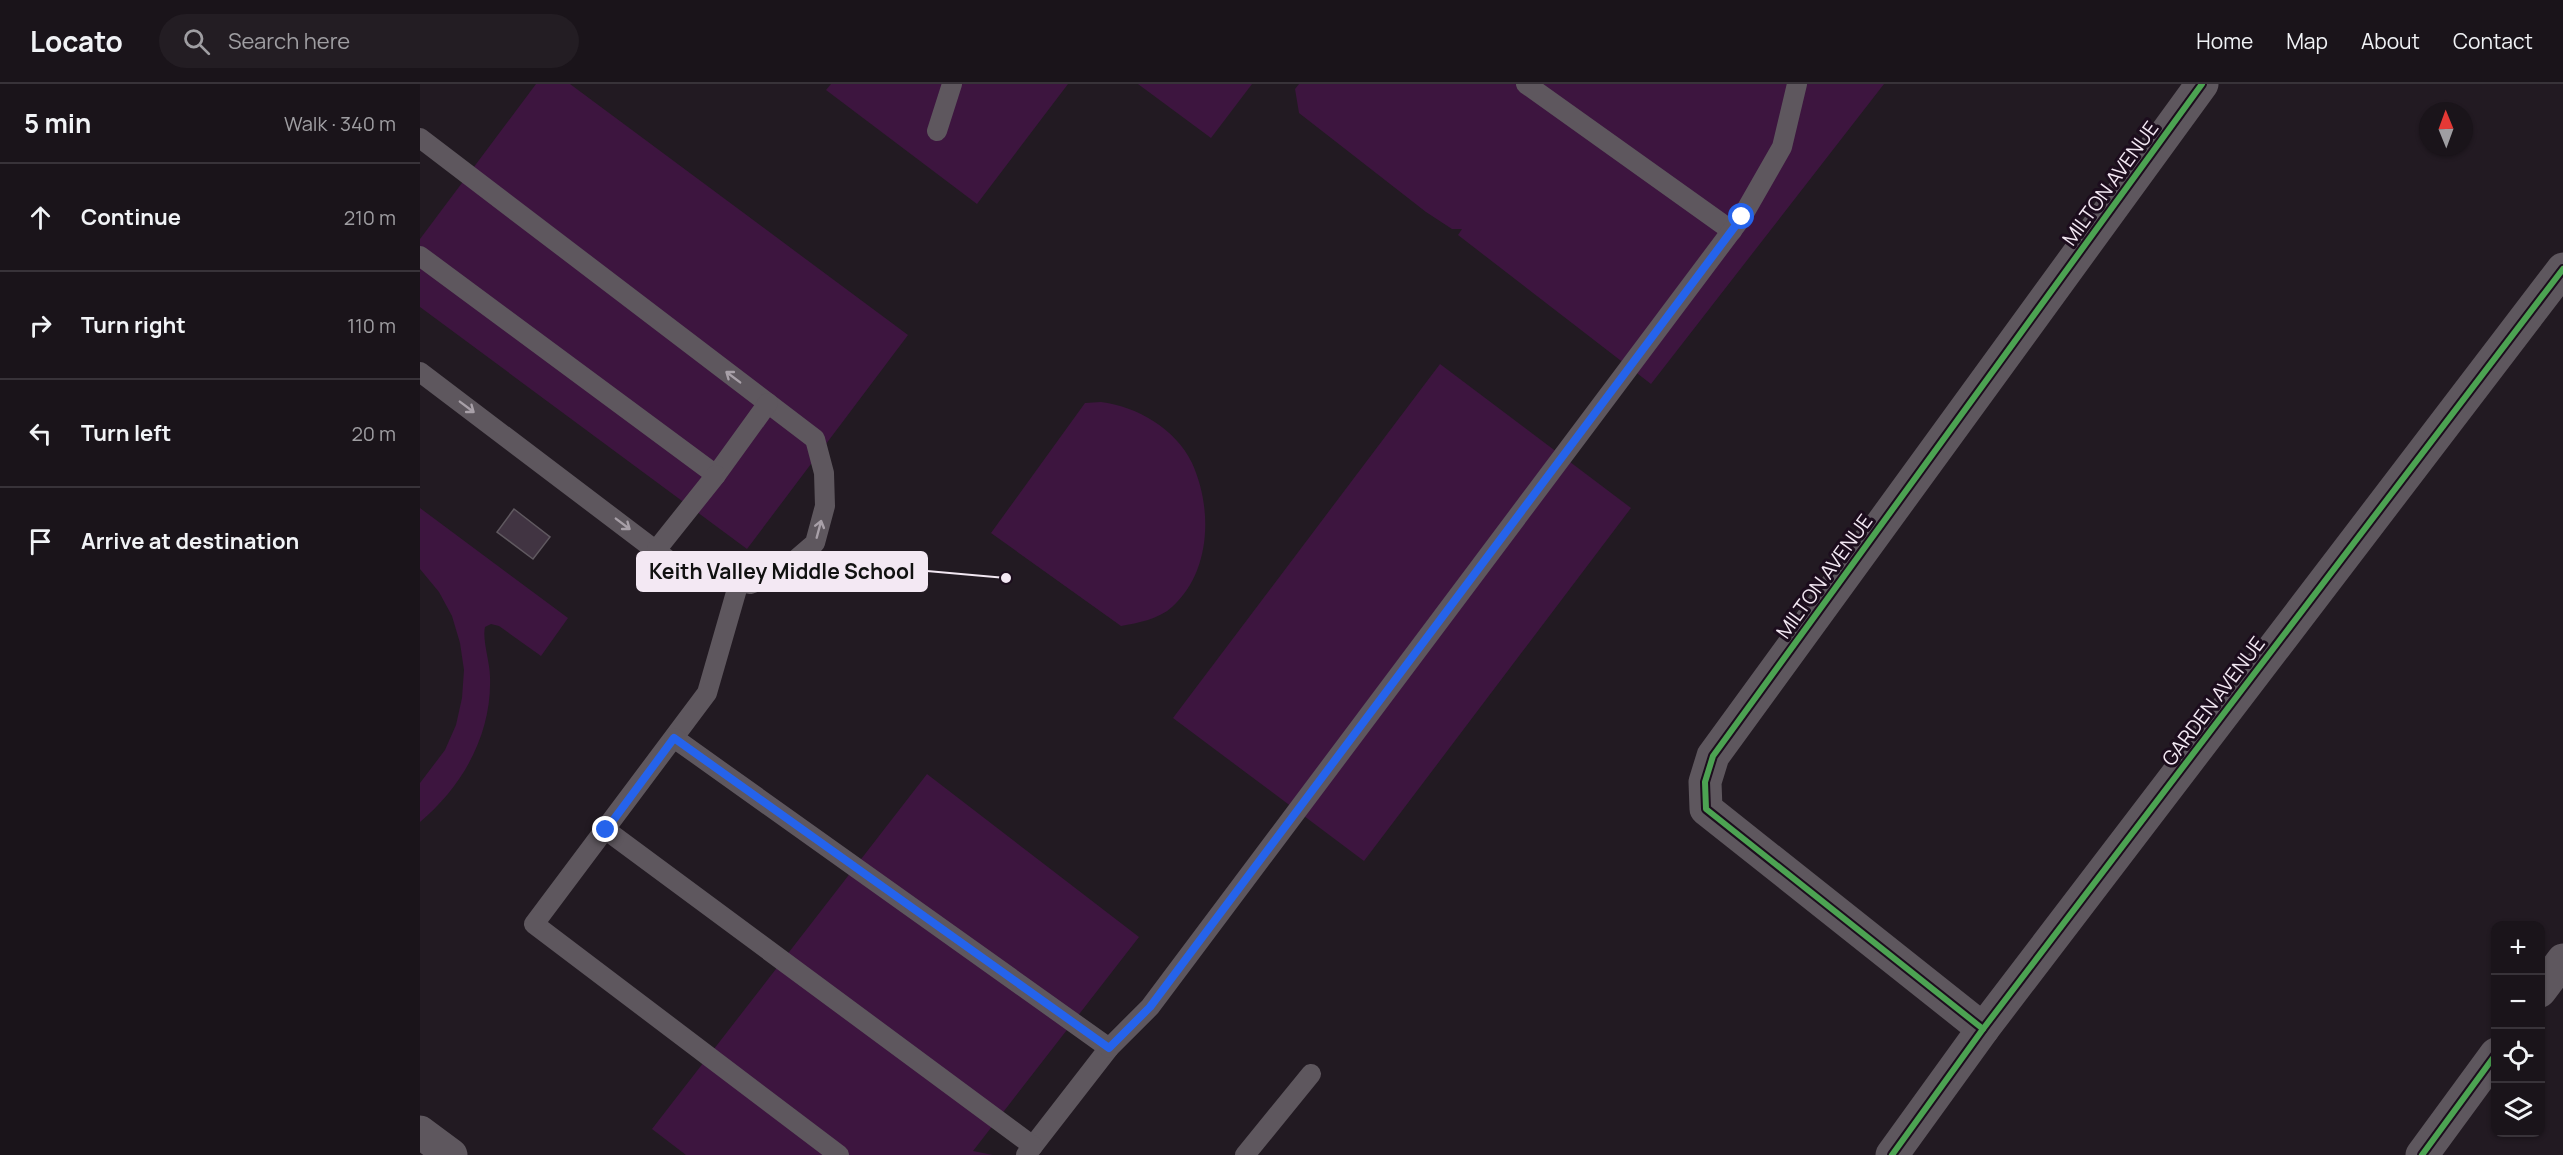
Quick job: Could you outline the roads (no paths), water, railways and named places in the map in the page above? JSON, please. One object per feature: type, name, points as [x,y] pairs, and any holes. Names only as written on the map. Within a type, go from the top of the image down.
[{"type":"street","name":"MILTON AVENUE","points":[[1983,1029],[1706,809],[1705,782],[1713,756],[2202,84]]},
{"type":"street","name":"GARDEN AVENUE","points":[[1892,1155],[1983,1029],[2563,269]]},
{"type":"street","points":[[2545,985],[2563,960]]},
{"type":"street","points":[[2422,1155],[2491,1061]]},
{"type":"street","points":[[420,1132],[451,1155]]},
{"type":"lane","points":[[937,131],[952,84]]},
{"type":"lane","points":[[1527,84],[1732,231]]},
{"type":"lane","points":[[606,830],[1030,1151],[1109,1048],[1150,1007],[1732,231],[1782,147],[1797,84]]},
{"type":"lane","points":[[420,138],[815,439],[824,473],[825,506],[815,543],[779,574],[750,584],[684,572],[657,549],[420,372]]},
{"type":"lane","points":[[420,256],[716,475]]},
{"type":"lane","points":[[657,549],[716,475],[768,403]]},
{"type":"lane","points":[[739,582],[707,693],[534,924],[839,1155]]},
{"type":"lane","points":[[674,738],[1109,1048]]},
{"type":"lane","points":[[1245,1155],[1311,1074]]},
{"type":"place","name":"Keith Valley Middle School","points":[[1006,578]]}]
